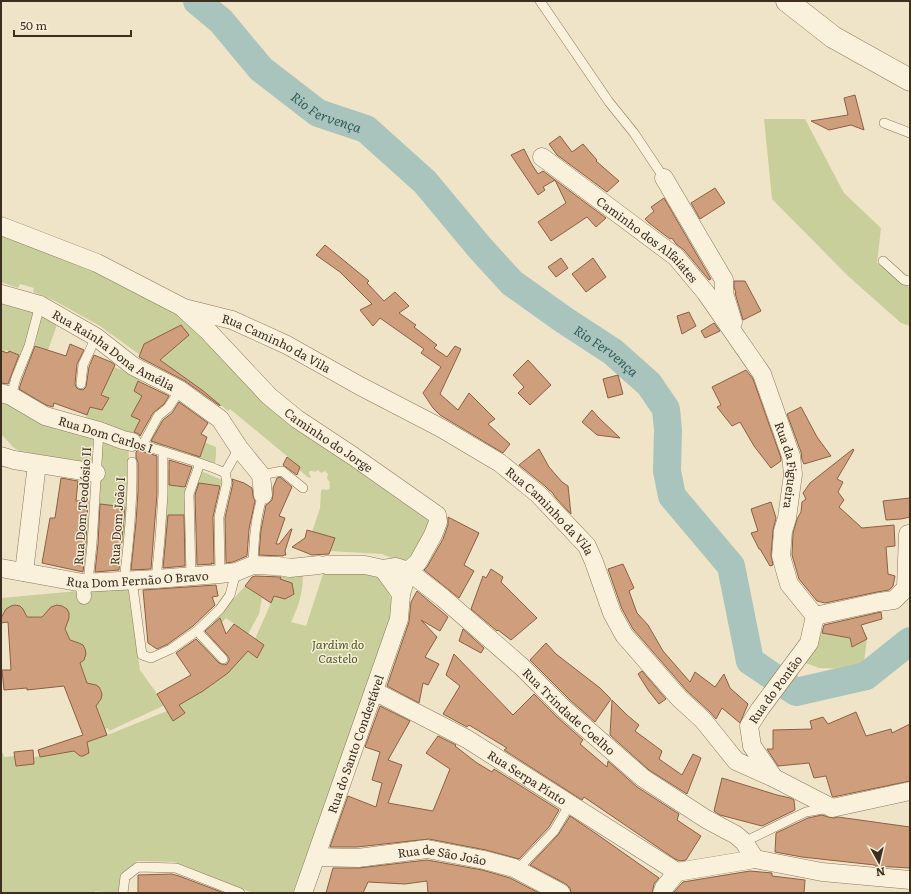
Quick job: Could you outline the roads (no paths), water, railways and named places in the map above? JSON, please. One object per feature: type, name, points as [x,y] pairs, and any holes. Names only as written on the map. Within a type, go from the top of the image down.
[{"type":"street","points":[[787,1],[833,37],[910,80]]},
{"type":"street","name":"Caminho dos Alfaiates","points":[[542,157],[676,257],[706,293],[738,338]]},
{"type":"street","points":[[664,178],[724,280],[724,293],[738,338]]},
{"type":"street","points":[[1,226],[97,264],[184,308]]},
{"type":"street","name":"Rua Rainha Dona Amélia","points":[[1,294],[40,305],[96,337],[133,366],[180,390],[220,419],[239,448]]},
{"type":"street","name":"Rua Caminho da Vila","points":[[184,308],[232,320],[280,342],[441,428],[500,462],[538,494],[587,546],[612,612],[624,635],[679,698],[704,720],[736,761],[774,778],[832,808]]},
{"type":"street","name":"Caminho do Jorge","points":[[184,308],[208,331],[269,396],[297,419],[437,515],[438,522],[433,535],[418,562],[408,571]]},
{"type":"street","name":"Rua da Figueira","points":[[738,338],[762,374],[791,456],[792,474],[787,518],[783,531],[780,556],[789,584],[815,616]]},
{"type":"street","name":"Rua Dom Carlos I","points":[[6,395],[45,416],[99,431],[136,445]]},
{"type":"street","points":[[239,448],[261,475],[263,495]]},
{"type":"street","points":[[1,456],[14,460],[96,473]]},
{"type":"street","points":[[24,572],[37,464]]},
{"type":"street","points":[[815,616],[878,602],[894,600],[906,588],[908,534],[910,534]]},
{"type":"street","name":"Rua Dom Fernão O Bravo","points":[[1,568],[85,587],[128,580],[228,573],[253,565],[290,568],[323,565],[371,566],[383,569]]},
{"type":"street","points":[[383,569],[396,568],[408,571]]},
{"type":"street","points":[[383,569],[401,594]]},
{"type":"street","name":"Rua do Santo Condestável","points":[[303,893],[399,619],[401,594],[408,571]]},
{"type":"street","name":"Rua Trindade Coelho","points":[[408,571],[443,598],[522,667],[564,709],[643,778],[706,819],[736,835],[744,842],[755,859]]},
{"type":"street","name":"Rua do Pontão","points":[[774,778],[752,746],[749,726],[761,707],[809,643],[815,616]]},
{"type":"street","name":"Rua Serpa Pínto","points":[[374,691],[467,739],[677,872]]},
{"type":"street","points":[[832,808],[910,791]]},
{"type":"street","name":"Rua de São João","points":[[316,857],[358,858],[427,849],[484,860],[514,868],[561,893]]},
{"type":"street","points":[[662,893],[664,888],[677,872],[755,859],[822,872],[910,880]]},
{"type":"lane","points":[[540,1],[609,102],[634,133],[664,178]]},
{"type":"lane","points":[[884,123],[910,133]]},
{"type":"lane","points":[[883,261],[904,280],[910,282]]},
{"type":"lane","points":[[6,395],[16,378],[29,346],[40,305]]},
{"type":"lane","points":[[81,384],[83,365],[96,337]]},
{"type":"lane","points":[[136,445],[158,416],[168,408],[180,390]]},
{"type":"lane","name":"Rua Dom Teodósio II","points":[[85,587],[92,544],[99,431]]},
{"type":"lane","name":"Rua Dom Carlos I","points":[[136,445],[214,468],[226,478]]},
{"type":"lane","points":[[223,659],[197,631],[220,609],[230,595],[219,517],[226,478],[239,448]]},
{"type":"lane","points":[[156,579],[161,531],[163,452]]},
{"type":"lane","name":"Rua Dom João I","points":[[132,462],[128,580],[142,655],[151,658],[171,649],[197,631]]},
{"type":"lane","points":[[191,576],[189,494],[200,463]]},
{"type":"lane","points":[[261,475],[282,471],[303,488]]},
{"type":"lane","points":[[253,565],[254,540],[258,509],[263,495]]},
{"type":"lane","points":[[517,870],[554,831],[570,804]]},
{"type":"lane","points":[[744,842],[806,812],[832,808]]},
{"type":"lane","points":[[123,893],[125,877],[138,867],[176,868],[240,893]]},
{"type":"waterway","name":"Rio Fervença","points":[[197,1],[221,21],[261,69],[318,113],[366,129],[425,182],[480,248],[512,283],[564,320],[613,352],[649,384],[666,409],[668,430],[667,471],[672,496],[731,566],[750,661],[796,692],[866,676],[910,641]]},
{"type":"park label","name":"Jardim do Castelo","points":[[338,651]]}]
